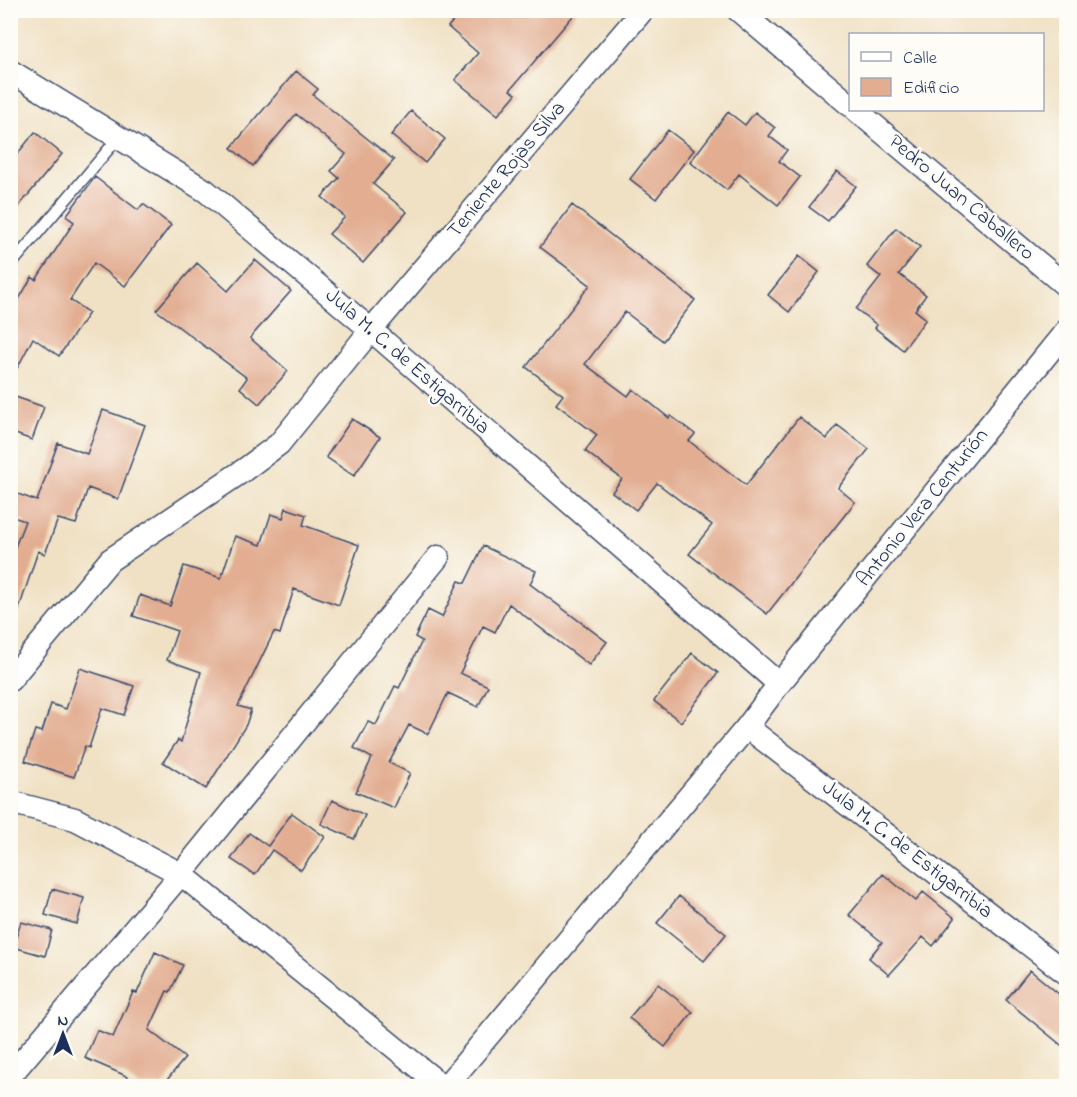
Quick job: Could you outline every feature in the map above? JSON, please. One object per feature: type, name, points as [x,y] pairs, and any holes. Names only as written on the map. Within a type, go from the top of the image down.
[{"type":"street","name":"Teniente Rojas Silva","points":[[10,680],[110,560],[279,444],[371,330],[643,10]]},
{"type":"street","points":[[738,10],[849,104]]},
{"type":"street","name":"Jula M. C. de Estigarribia","points":[[10,71],[206,191],[371,330],[779,684]]},
{"type":"street","name":"Pedro Juan Caballero","points":[[857,111],[1066,286]]},
{"type":"street","name":"Antonio Vera Centurión","points":[[444,1086],[747,727],[779,684],[1066,331]]},
{"type":"street","points":[[10,1076],[181,874],[438,557]]},
{"type":"street","name":"Jula M. C. de Estigarribia","points":[[747,727],[1066,973]]},
{"type":"street","points":[[10,802],[75,819],[181,874],[444,1086]]},
{"type":"lane","points":[[10,266],[119,137]]},
{"type":"building","points":[[462,10],[578,10],[510,90],[516,94],[498,115],[455,80],[478,53],[448,27]]},
{"type":"building","points":[[296,71],[318,89],[313,95],[394,160],[373,184],[407,212],[363,263],[329,234],[345,217],[322,197],[339,178],[331,171],[346,154],[296,114],[253,166],[231,148]]},
{"type":"building","points":[[411,111],[445,139],[425,163],[391,135]]},
{"type":"building","points":[[728,112],[745,125],[755,112],[775,128],[769,136],[787,150],[779,161],[800,177],[778,205],[739,174],[727,190],[690,162]]},
{"type":"building","points":[[668,130],[694,150],[656,199],[630,179]]},
{"type":"building","points":[[35,132],[62,154],[10,217],[10,163]]},
{"type":"building","points":[[837,171],[856,186],[828,221],[809,207]]},
{"type":"building","points":[[95,177],[138,210],[143,204],[171,225],[125,286],[94,263],[70,300],[89,313],[59,356],[33,338],[10,382],[10,314],[32,277],[36,280],[74,222],[66,216]]},
{"type":"building","points":[[572,205],[695,300],[663,341],[625,312],[585,364],[628,396],[633,389],[669,418],[671,416],[695,434],[689,441],[746,485],[799,417],[827,439],[837,425],[869,449],[838,488],[855,502],[767,614],[689,554],[712,525],[657,483],[636,510],[612,492],[622,479],[585,451],[597,435],[556,404],[563,395],[526,367],[590,285],[540,247]]},
{"type":"building","points":[[896,228],[920,247],[899,274],[926,295],[915,310],[926,319],[903,350],[875,328],[877,325],[856,309],[881,277],[867,266]]},
{"type":"building","points":[[799,256],[819,272],[789,312],[768,295]]},
{"type":"building","points":[[255,260],[291,291],[250,338],[288,371],[259,404],[240,388],[247,378],[156,310],[197,263],[228,291]]},
{"type":"building","points":[[10,395],[44,407],[32,440],[10,432]]},
{"type":"building","points":[[103,410],[145,425],[118,499],[88,488],[76,524],[58,519],[45,554],[38,551],[15,621],[10,621],[10,560],[25,521],[10,516],[10,491],[37,501],[58,443],[87,454]]},
{"type":"building","points":[[352,419],[380,437],[354,476],[326,457]]},
{"type":"building","points":[[286,508],[306,515],[303,525],[359,545],[339,605],[294,589],[280,634],[274,632],[238,706],[251,710],[246,725],[206,789],[163,762],[178,740],[181,742],[201,672],[167,660],[177,631],[133,616],[140,595],[170,606],[184,566],[221,578],[235,536],[261,545],[271,514],[283,518]]},
{"type":"building","points":[[483,546],[536,571],[530,584],[607,642],[589,665],[509,604],[495,632],[483,626],[460,673],[488,686],[478,707],[448,693],[428,734],[409,725],[389,763],[410,773],[394,808],[356,792],[372,758],[354,748],[368,722],[376,725],[395,686],[399,688],[422,641],[415,637],[428,610],[442,617],[459,581],[465,583]]},
{"type":"building","points":[[692,653],[718,673],[681,722],[654,701]]},
{"type":"building","points":[[80,668],[134,686],[124,715],[102,708],[89,748],[85,746],[74,777],[25,761],[35,730],[42,732],[51,704],[66,709]]},
{"type":"building","points":[[332,800],[365,815],[354,839],[321,824]]},
{"type":"building","points":[[292,813],[325,837],[301,870],[272,850],[255,875],[231,859],[249,833],[268,846]]},
{"type":"building","points":[[883,874],[916,901],[923,892],[955,918],[933,946],[923,937],[889,975],[869,958],[882,942],[849,915]]},
{"type":"building","points":[[52,889],[84,898],[77,924],[45,915]]},
{"type":"building","points":[[679,896],[726,934],[704,961],[657,923]]},
{"type":"building","points":[[21,922],[52,930],[45,956],[13,947]]},
{"type":"building","points":[[155,952],[183,965],[170,992],[167,991],[149,1030],[185,1058],[162,1086],[139,1086],[124,1075],[85,1058],[97,1030],[113,1037],[133,992],[137,993]]},
{"type":"building","points":[[1030,970],[1066,1000],[1066,1049],[1006,1000]]},
{"type":"building","points":[[658,984],[693,1012],[665,1047],[629,1018]]}]
